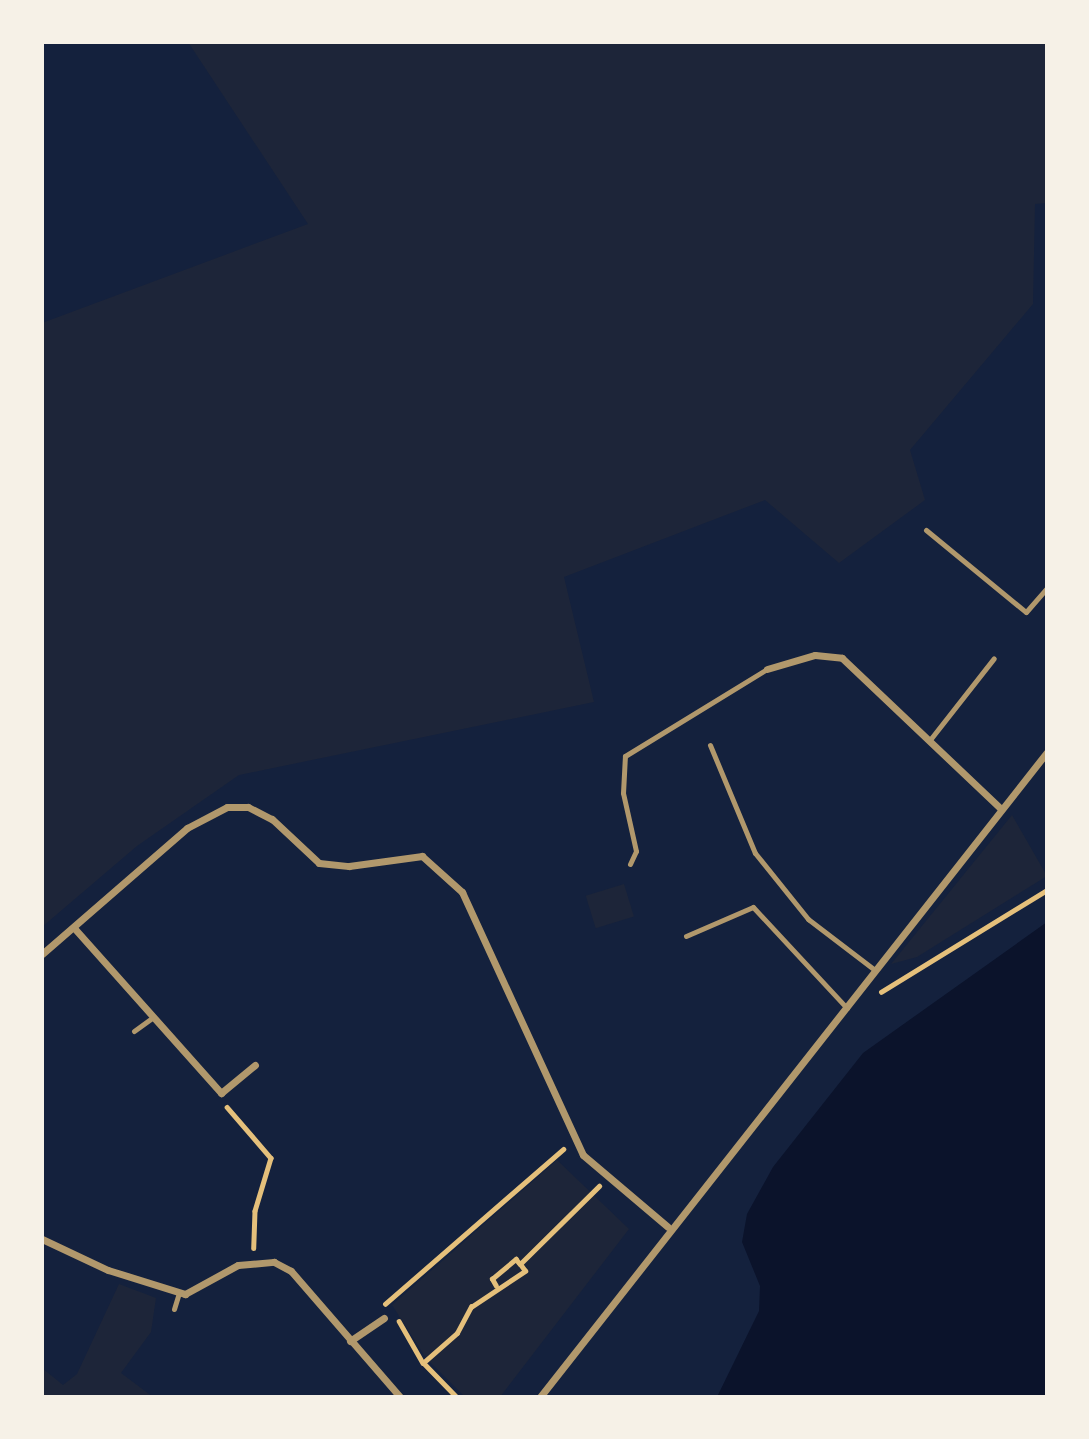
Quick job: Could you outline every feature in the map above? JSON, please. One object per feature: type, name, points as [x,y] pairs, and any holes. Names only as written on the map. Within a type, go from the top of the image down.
[{"type":"street","points":[[767,669],[816,655],[842,658],[1001,809]]},
{"type":"street","points":[[540,1397],[668,1227],[847,1008],[1047,752]]},
{"type":"street","points":[[42,954],[75,929],[187,828],[227,807],[248,807],[272,819],[319,863],[349,866],[422,856],[462,892],[574,1139],[607,1177],[668,1227]]},
{"type":"street","points":[[75,929],[221,1093],[255,1065]]},
{"type":"street","points":[[42,1238],[108,1270],[179,1293],[253,1260],[291,1271],[400,1397]]},
{"type":"street","points":[[350,1341],[384,1318]]},
{"type":"lane","points":[[926,530],[1026,612],[1047,588]]},
{"type":"lane","points":[[929,741],[994,657]]},
{"type":"lane","points":[[630,864],[636,851],[623,793],[625,756],[767,669]]},
{"type":"lane","points":[[710,745],[755,853],[808,919],[875,970]]},
{"type":"lane","points":[[686,936],[753,907],[847,1008]]},
{"type":"lane","points":[[134,1031],[153,1017]]},
{"type":"lane","points":[[174,1309],[179,1293]]},
{"type":"path","points":[[847,1008],[906,981],[1047,890]]},
{"type":"path","points":[[221,1093],[271,1158],[255,1211],[253,1260]]},
{"type":"path","points":[[456,1397],[424,1363],[385,1305],[574,1139]]},
{"type":"path","points":[[520,1264],[607,1177]]},
{"type":"path","points":[[516,1259],[520,1264],[525,1271],[500,1292],[492,1279],[516,1259]]},
{"type":"path","points":[[424,1363],[496,1286]]},
{"type":"shaded area","points":[[188,42],[1047,42],[1047,203],[1035,204],[1033,304],[910,450],[925,500],[839,563],[765,500],[564,577],[594,702],[239,775],[137,846],[42,927],[42,323],[308,224]]},
{"type":"shaded area","points":[[1012,815],[1047,876],[917,957],[891,964]]},
{"type":"shaded area","points":[[624,884],[634,917],[596,928],[586,896]]},
{"type":"shaded area","points":[[1047,922],[1047,1397],[717,1397],[759,1311],[760,1286],[742,1242],[747,1214],[773,1167],[863,1053]]},
{"type":"shaded area","points":[[557,1160],[629,1229],[500,1397],[465,1397],[426,1358],[392,1305]]},
{"type":"shaded area","points":[[119,1284],[156,1298],[151,1332],[121,1373],[153,1397],[42,1397],[42,1368],[63,1385],[77,1374]]}]
